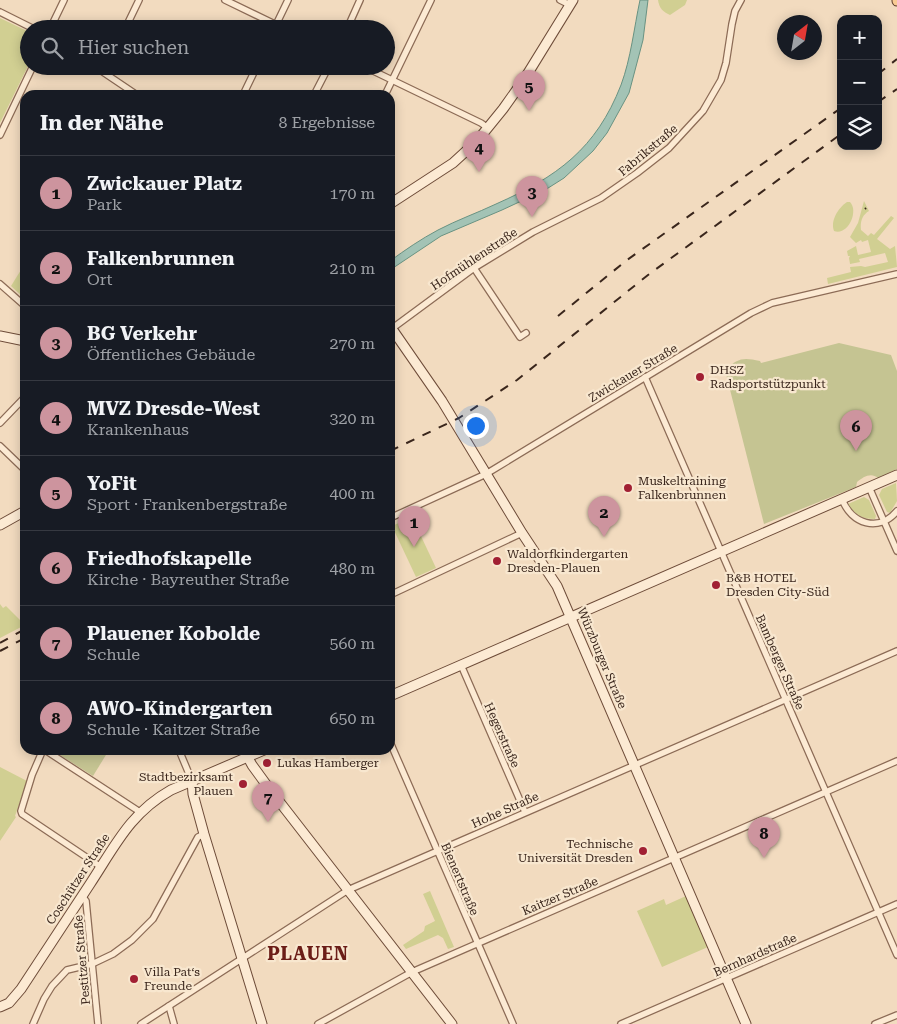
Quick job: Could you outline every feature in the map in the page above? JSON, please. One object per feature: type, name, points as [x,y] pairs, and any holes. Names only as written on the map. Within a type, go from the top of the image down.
[{"type":"street","points":[[54,20],[64,0]]},
{"type":"street","points":[[129,20],[139,0]]},
{"type":"street","points":[[225,0],[263,20]]},
{"type":"street","points":[[279,20],[288,0]]},
{"type":"street","points":[[351,20],[360,0]]},
{"type":"street","points":[[395,74],[431,0]]},
{"type":"street","points":[[395,201],[453,163],[488,128],[525,78],[572,2],[560,0]]},
{"type":"street","name":"Fabrikstraße","points":[[601,198],[662,154],[688,129],[703,111],[721,80],[726,63],[733,17],[741,0]]},
{"type":"street","points":[[0,12],[20,22]]},
{"type":"street","points":[[22,90],[29,75]]},
{"type":"street","points":[[106,75],[129,90]]},
{"type":"street","points":[[245,90],[253,75]]},
{"type":"street","points":[[316,90],[324,75]]},
{"type":"street","points":[[382,75],[488,128]]},
{"type":"street","points":[[387,90],[394,75]]},
{"type":"street","points":[[0,135],[20,93]]},
{"type":"street","name":"Hofmühlenstraße","points":[[395,325],[474,268],[533,232],[601,198]]},
{"type":"street","points":[[474,268],[520,337],[526,332]]},
{"type":"street","name":"Zwickauer Straße","points":[[395,516],[486,474],[752,313],[772,303],[897,274]]},
{"type":"street","points":[[0,284],[20,302]]},
{"type":"street","name":"Würzburger Straße","points":[[395,334],[442,400],[522,533],[557,586],[746,1024]]},
{"type":"street","points":[[0,336],[20,340]]},
{"type":"street","name":"Bamberger Straße","points":[[645,378],[897,955]]},
{"type":"street","points":[[0,423],[20,402]]},
{"type":"street","points":[[0,446],[20,465]]},
{"type":"street","points":[[395,694],[897,475]]},
{"type":"street","points":[[869,487],[897,550]]},
{"type":"street","points":[[842,499],[847,511],[852,516],[858,520],[870,523],[884,520],[897,511]]},
{"type":"street","points":[[0,526],[20,514]]},
{"type":"street","points":[[395,593],[522,533]]},
{"type":"street","name":"Hohe Straße","points":[[141,1024],[348,890],[897,651]]},
{"type":"street","name":"Hegerstraße","points":[[461,665],[525,812]]},
{"type":"street","name":"Bienertstraße","points":[[395,754],[512,1024]]},
{"type":"street","points":[[42,755],[32,775],[21,811],[22,814],[101,867]]},
{"type":"street","points":[[52,755],[140,812]]},
{"type":"street","points":[[181,755],[192,781],[193,794],[204,834],[262,1024]]},
{"type":"street","name":"Coschützer Straße","points":[[0,1007],[9,1003],[21,989],[127,827],[140,812],[158,797],[243,755]]},
{"type":"street","points":[[246,755],[452,1024]]},
{"type":"street","name":"Kaitzer Straße","points":[[318,1024],[412,972],[897,761]]},
{"type":"street","points":[[33,1024],[52,986],[67,970],[92,964],[105,958],[128,944],[152,919],[198,837],[204,834]]},
{"type":"street","name":"Pestitzer Straße","points":[[82,896],[86,901],[98,1024]]},
{"type":"street","name":"Bernhardstraße","points":[[621,1024],[897,904]]},
{"type":"street","points":[[168,1006],[174,1024]]},
{"type":"street","points":[[876,1024],[897,1015]]},
{"type":"shaded area","points":[[640,0],[648,0],[643,40],[629,93],[607,133],[593,151],[564,178],[545,190],[441,236],[395,267],[395,258],[432,233],[518,194],[556,171],[572,158],[587,144],[600,127],[621,85],[630,54]]},
{"type":"shaded area","points":[[658,0],[687,0],[685,5],[670,15],[665,13]]},
{"type":"shaded area","points":[[0,18],[20,28],[20,75],[24,75],[0,123]]},
{"type":"shaded area","points":[[864,201],[869,211],[862,219],[861,230],[868,236],[871,233],[874,235],[891,216],[894,218],[877,239],[890,249],[895,246],[897,267],[828,284],[827,278],[851,272],[850,267],[865,267],[888,262],[885,253],[859,259],[860,262],[850,264],[850,256],[848,256],[847,251],[856,246],[858,255],[871,252],[868,240],[862,242],[861,240],[856,243],[850,237],[858,223]]},
{"type":"shaded area","points":[[847,202],[850,202],[853,211],[851,222],[844,230],[834,231],[833,223],[836,215]]},
{"type":"shaded area","points":[[20,271],[20,294],[11,286]]},
{"type":"shaded area","points":[[839,343],[891,355],[897,371],[897,469],[878,478],[873,475],[864,477],[857,482],[856,487],[764,524],[725,370],[734,363],[745,359],[760,361],[761,363]]},
{"type":"shaded area","points":[[896,483],[897,501],[890,513],[887,512],[879,495],[882,489]]},
{"type":"shaded area","points":[[864,497],[869,500],[876,516],[875,519],[859,516],[848,504]]},
{"type":"shaded area","points":[[412,517],[436,568],[416,577],[395,532],[395,525]]},
{"type":"shaded area","points":[[0,604],[3,608],[6,606],[20,620],[20,628],[0,638]]},
{"type":"shaded area","points":[[60,755],[106,755],[93,776]]},
{"type":"shaded area","points":[[0,767],[27,781],[16,817],[0,841]]},
{"type":"shaded area","points":[[430,891],[454,947],[448,949],[443,938],[438,935],[406,949],[403,945],[424,931],[425,926],[435,921],[423,894]]},
{"type":"shaded area","points":[[686,896],[708,947],[662,967],[637,911],[664,899],[666,905]]},
{"type":"railway","points":[[882,71],[897,59]]},
{"type":"railway","points":[[882,99],[897,89]]},
{"type":"railway","points":[[558,316],[627,260],[837,111]]},
{"type":"railway","points":[[395,449],[459,418],[517,380],[648,275],[837,137]]},
{"type":"railway","points":[[0,643],[20,632]]},
{"type":"railway","points":[[0,651],[20,641]]},
{"type":"place","name":"YoFit","points":[[529,111]]},
{"type":"place","name":"MVZ Dresde-West","points":[[479,172]]},
{"type":"place","name":"BG Verkehr","points":[[532,217]]},
{"type":"place","name":"DHSZ Radsportstützpunkt","points":[[700,377]]},
{"type":"place","name":"Friedhofskapelle","points":[[856,451]]},
{"type":"place","name":"Muskeltraining Falkenbrunnen","points":[[628,488]]},
{"type":"place","name":"Falkenbrunnen","points":[[604,537]]},
{"type":"place","name":"Zwickauer Platz","points":[[414,547]]},
{"type":"place","name":"Waldorfkindergarten Dresden-Plauen","points":[[497,561]]},
{"type":"place","name":"B&B HOTEL Dresden City-Süd","points":[[716,585]]},
{"type":"place","name":"Lukas Hamberger","points":[[267,763]]},
{"type":"place","name":"Stadtbezirksamt Plauen","points":[[243,784]]},
{"type":"place","name":"Plauener Kobolde","points":[[268,822]]},
{"type":"place","name":"Technische Universität Dresden","points":[[643,851]]},
{"type":"place","name":"AWO-Kindergarten","points":[[764,858]]},
{"type":"place","name":"Villa Pat‘s Freunde","points":[[134,979]]},
{"type":"district","name":"PLAUEN","points":[[308,953]]}]
